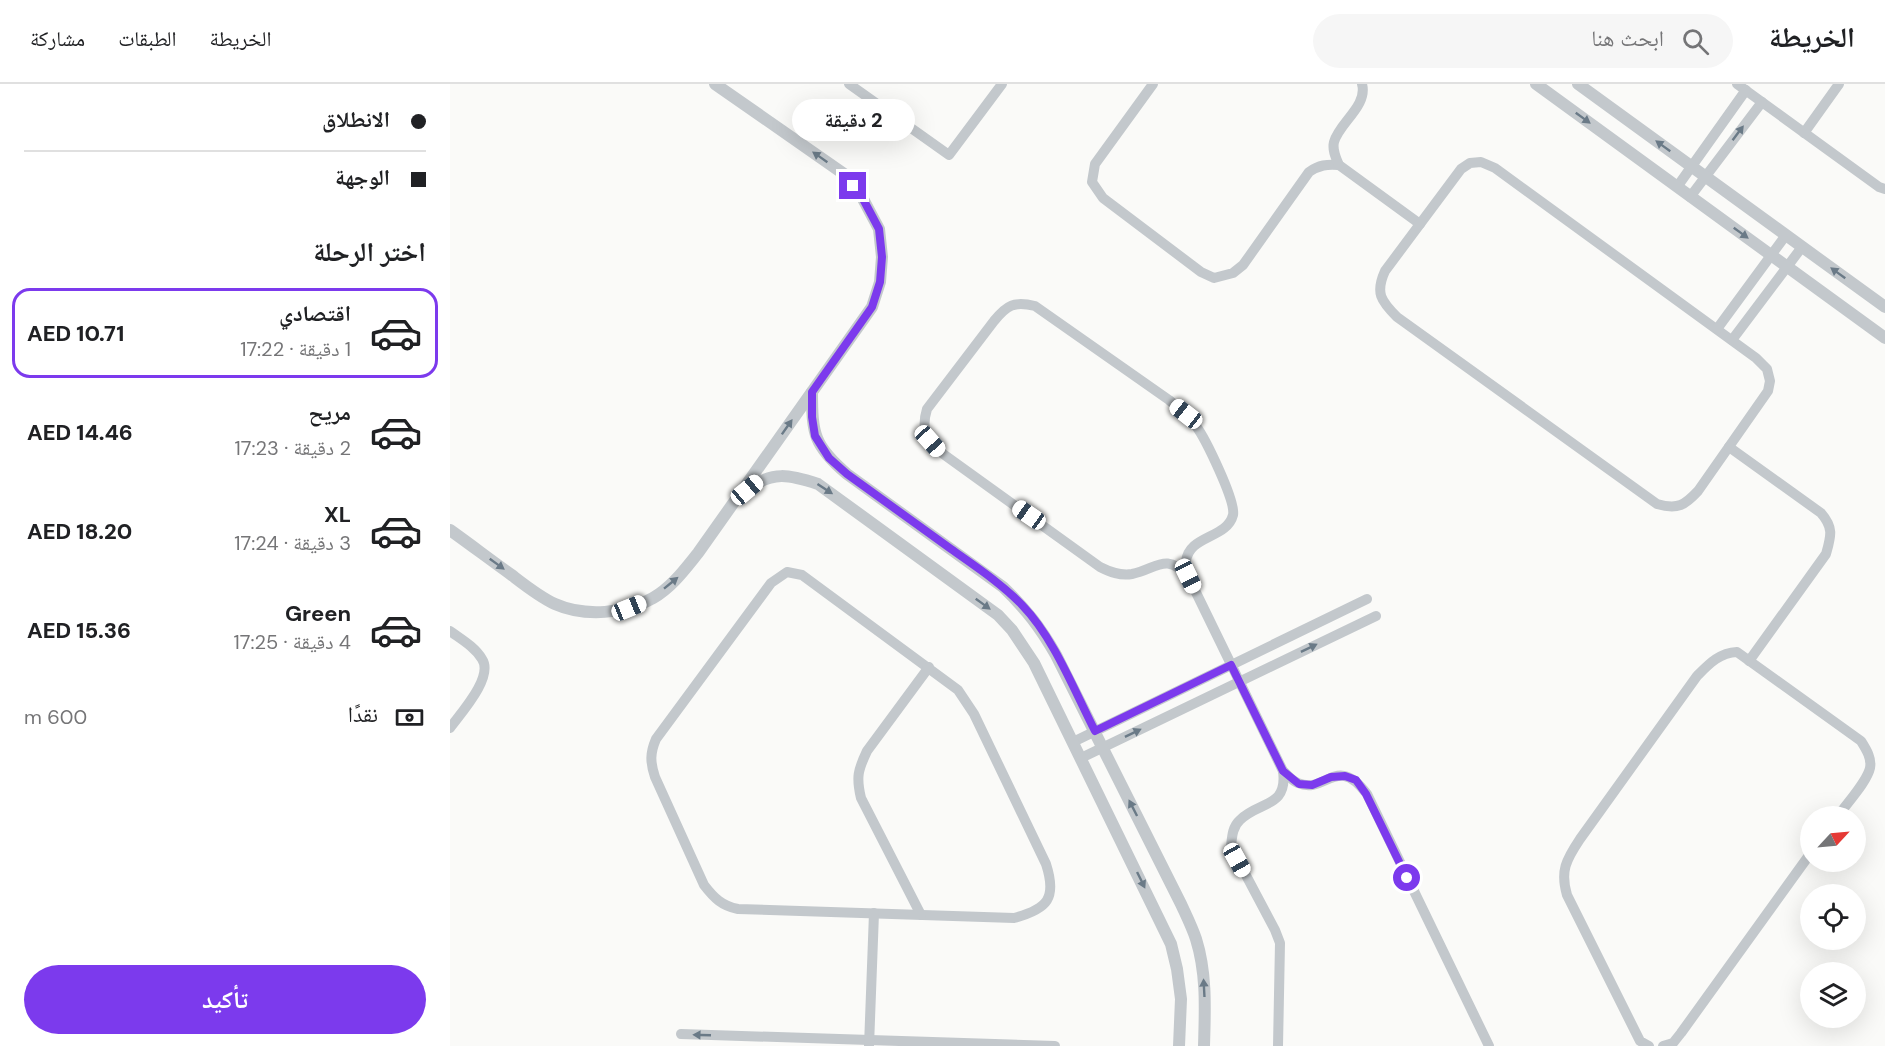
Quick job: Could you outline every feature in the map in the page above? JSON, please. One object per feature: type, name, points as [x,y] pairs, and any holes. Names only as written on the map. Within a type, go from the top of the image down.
[{"type":"street","points":[[450,530],[527,587],[556,604],[579,611],[602,612],[629,608],[653,598],[679,577],[872,307],[880,282],[882,265],[879,229],[862,197],[844,174],[715,84]]},
{"type":"street","points":[[849,84],[949,155],[1002,84]]},
{"type":"street","points":[[1153,84],[1095,164],[1092,182],[1103,198],[1201,272],[1214,278],[1233,273],[1243,265],[1309,172],[1323,165],[1340,165]]},
{"type":"street","points":[[1362,84],[1364,90],[1361,100],[1333,144],[1335,155],[1340,165],[1420,224]]},
{"type":"street","points":[[1536,84],[1885,338]]},
{"type":"street","points":[[1578,84],[1885,307]]},
{"type":"street","points":[[1804,133],[1839,84]]},
{"type":"street","points":[[1677,187],[1742,87],[1879,187],[1885,189]]},
{"type":"street","points":[[1690,196],[1762,102]]},
{"type":"street","points":[[1480,162],[1495,168],[1717,328],[1767,369],[1770,381],[1768,392],[1698,491],[1686,503],[1677,507],[1667,507],[1658,504],[1397,317],[1383,301],[1380,283],[1385,271],[1461,169],[1470,163],[1480,162]]},
{"type":"street","points":[[1717,328],[1786,236]]},
{"type":"street","points":[[1732,340],[1802,247]]},
{"type":"street","points":[[1188,576],[1179,567],[1161,562],[1133,574],[1110,572],[949,458],[930,441],[925,431],[924,420],[927,409],[1003,310],[1021,303],[1035,306],[1169,400],[1198,428],[1228,490],[1233,505],[1233,515],[1228,524],[1221,531],[1195,544],[1186,561],[1188,576],[1283,771],[1283,792],[1276,799],[1240,819],[1232,836],[1231,848],[1280,943],[1278,1046]]},
{"type":"street","points":[[812,392],[815,436],[829,458],[847,474],[1002,587],[1023,606],[1040,628],[1095,731],[1196,938],[1205,985],[1204,1046]]},
{"type":"street","points":[[1729,447],[1821,513],[1830,529],[1826,554],[1749,661]]},
{"type":"street","points":[[735,500],[759,481],[775,476],[787,476],[818,484],[998,615],[1012,630],[1034,663],[1172,944],[1181,999],[1179,1046]]},
{"type":"street","points":[[787,572],[802,575],[928,667],[958,690],[974,714],[1046,864],[1052,881],[1051,892],[1046,903],[1038,909],[1014,918],[738,909],[726,907],[711,895],[704,885],[655,777],[650,763],[651,751],[656,739],[771,583],[787,572]]},
{"type":"street","points":[[1073,742],[1367,599]]},
{"type":"street","points":[[1081,758],[1376,616]]},
{"type":"street","points":[[450,632],[476,650],[484,661],[485,672],[482,683],[450,728]]},
{"type":"street","points":[[1649,1046],[1640,1041],[1567,895],[1563,882],[1564,870],[1580,839],[1708,664],[1728,652],[1737,652],[1861,741],[1869,754],[1870,767],[1845,806]]},
{"type":"street","points":[[921,915],[861,798],[857,780],[867,751],[928,667]]},
{"type":"street","points":[[1283,771],[1299,784],[1312,785],[1331,777],[1345,776],[1356,780],[1366,794],[1490,1046]]},
{"type":"street","points":[[1663,1046],[1673,1042],[1682,1033],[1800,868]]},
{"type":"street","points":[[869,1043],[874,913]]},
{"type":"street","points":[[681,1034],[869,1043],[1055,1046]]},
{"type":"route","points":[[853,186],[862,197],[879,229],[882,257],[880,282],[872,307],[812,392],[815,436],[829,458],[847,474],[968,561],[1023,606],[1040,628],[1056,655],[1095,731],[1231,665],[1283,771],[1299,784],[1312,785],[1331,777],[1345,776],[1356,780],[1366,794],[1407,878]]}]
